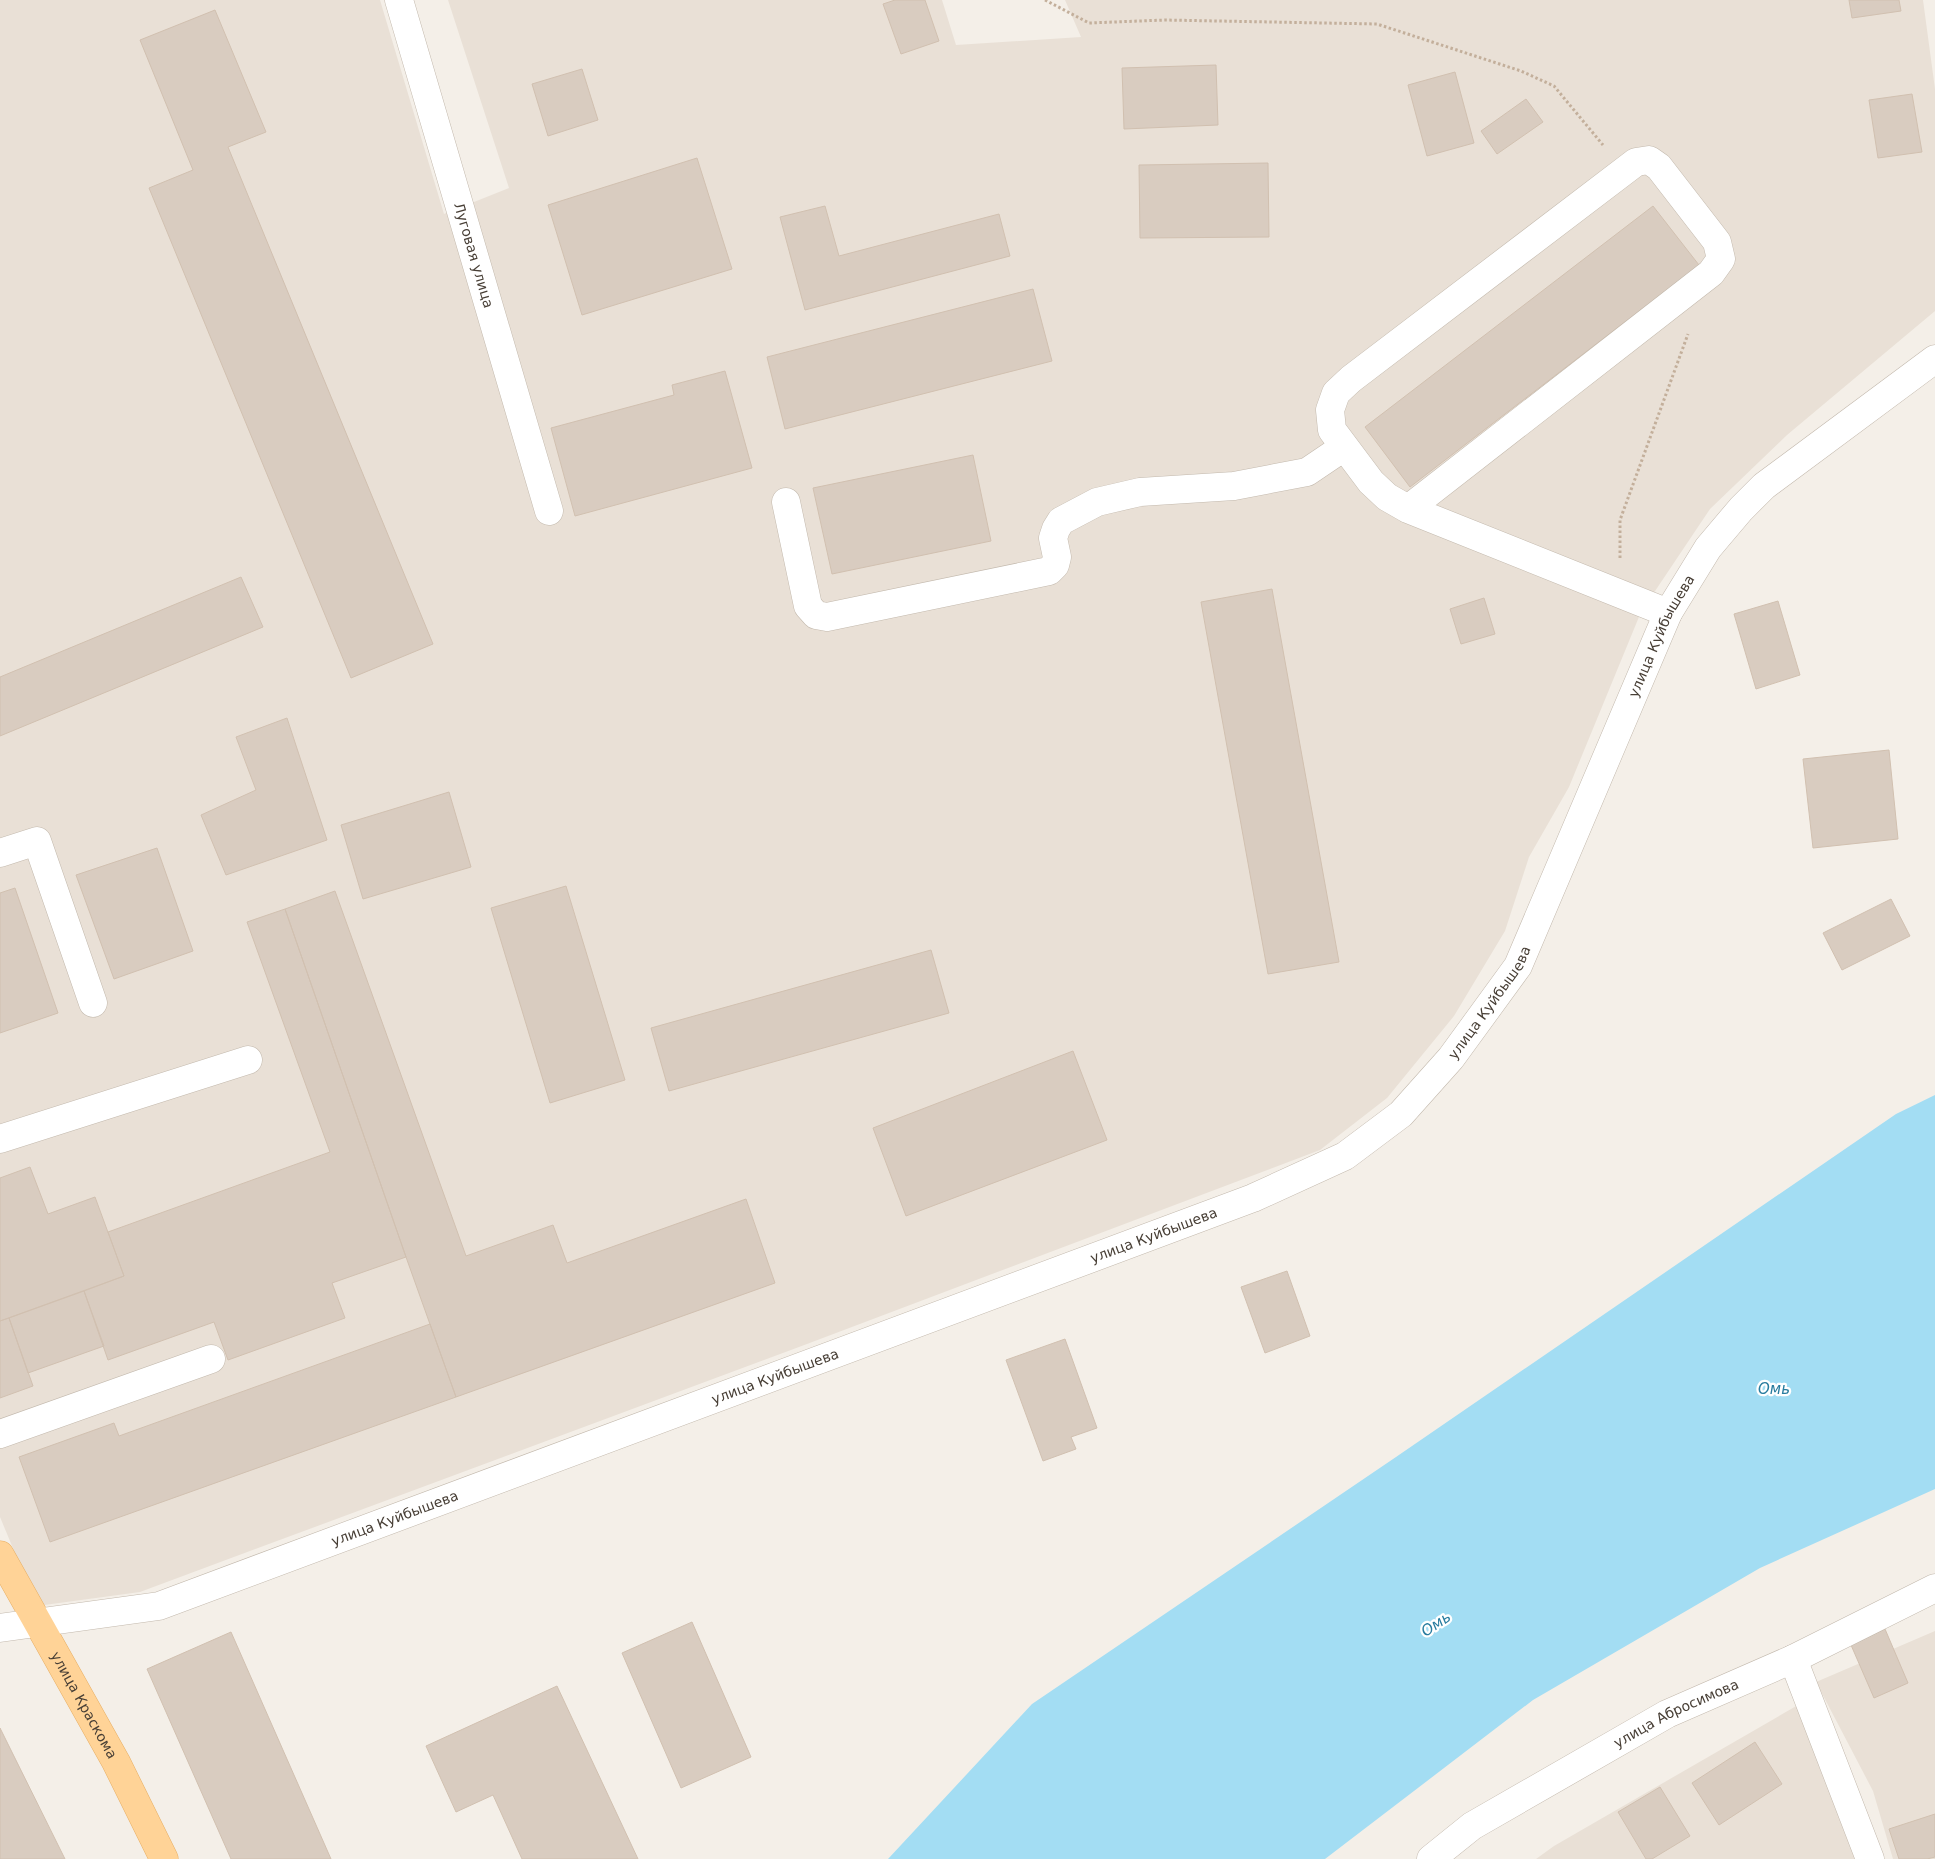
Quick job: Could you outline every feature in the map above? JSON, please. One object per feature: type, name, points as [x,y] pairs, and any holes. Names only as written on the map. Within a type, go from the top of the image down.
[{"type":"main road","name":"улица Краскома","points":[[0,1556],[116,1762],[164,1859]]},
{"type":"street","name":"Луговая улица","points":[[399,0],[549,511]]},
{"type":"street","points":[[1408,509],[1711,273],[1721,259],[1718,242],[1659,167],[1649,160],[1636,162],[1351,379],[1336,393],[1330,410],[1332,430],[1371,482],[1387,497],[1408,509],[1668,613]]},
{"type":"street","name":"улица Куйбышева","points":[[0,1628],[159,1606],[1253,1198],[1345,1156],[1401,1114],[1451,1058],[1518,966],[1668,613],[1708,548],[1741,509],[1764,486],[1935,359]]},
{"type":"street","points":[[786,502],[808,606],[816,614],[827,617],[1049,570],[1055,565],[1057,557],[1053,538],[1056,529],[1061,522],[1097,502],[1140,492],[1234,486],[1307,472],[1344,447]]},
{"type":"street","points":[[0,853],[37,841],[93,1003]]},
{"type":"street","points":[[0,1139],[248,1060]]},
{"type":"street","points":[[0,1434],[211,1359]]},
{"type":"street","name":"улица Абросимова","points":[[1431,1859],[1472,1826],[1668,1714],[1793,1658],[1935,1588]]},
{"type":"street","points":[[1793,1658],[1870,1859]]},
{"type":"path","points":[[1045,0],[1089,22],[1165,20],[1376,24],[1521,71],[1554,86],[1624,171]]},
{"type":"path","points":[[1620,594],[1620,520],[1691,328]]},
{"type":"shaded area","points":[[0,0],[380,0],[444,214],[509,188],[448,0],[942,0],[956,45],[1081,37],[1065,0],[1923,0],[1935,89],[1935,311],[1787,435],[1710,509],[1641,612],[1569,787],[1529,857],[1505,931],[1454,1016],[1387,1098],[1320,1150],[799,1347],[140,1592],[37,1606],[0,1517]]},
{"type":"shaded area","points":[[1935,1631],[1935,1859],[1893,1859],[1873,1791],[1816,1682]]},
{"type":"shaded area","points":[[1798,1705],[1867,1859],[1536,1859],[1554,1846]]},
{"type":"water","name":"Омь","points":[[1935,1095],[1935,1489],[1760,1568],[1533,1700],[1325,1859],[888,1859],[1032,1704],[1896,1114]]},
{"type":"building","points":[[895,0],[925,0],[939,41],[901,54],[883,4]]},
{"type":"building","points":[[1849,0],[1899,0],[1901,11],[1852,18]]},
{"type":"building","points":[[215,10],[266,132],[228,147],[433,644],[351,678],[149,188],[193,170],[140,40]]},
{"type":"building","points":[[1216,65],[1218,125],[1124,129],[1122,68]]},
{"type":"building","points":[[582,69],[598,120],[548,136],[532,84]]},
{"type":"building","points":[[1455,72],[1474,143],[1427,156],[1408,85]]},
{"type":"building","points":[[1912,94],[1922,152],[1878,158],[1869,100]]},
{"type":"building","points":[[1526,99],[1543,122],[1497,154],[1481,131]]},
{"type":"building","points":[[697,158],[732,269],[582,315],[548,205]]},
{"type":"building","points":[[1268,163],[1269,237],[1140,238],[1139,165]]},
{"type":"building","points":[[825,206],[839,256],[999,214],[1010,256],[805,310],[780,217]]},
{"type":"building","points":[[1653,206],[1699,265],[1410,487],[1365,427]]},
{"type":"building","points":[[1033,289],[1052,361],[785,429],[767,357]]},
{"type":"building","points":[[725,371],[752,468],[575,516],[551,428],[674,395],[672,385]]},
{"type":"building","points":[[973,455],[991,541],[832,574],[813,488]]},
{"type":"building","points":[[241,577],[263,627],[0,736],[0,677]]},
{"type":"building","points":[[1272,589],[1339,962],[1268,974],[1201,602]]},
{"type":"building","points":[[1484,598],[1495,634],[1461,644],[1450,609]]},
{"type":"building","points":[[1778,601],[1800,675],[1756,689],[1734,614]]},
{"type":"building","points":[[287,718],[327,840],[226,875],[201,815],[256,790],[236,737]]},
{"type":"building","points":[[1889,750],[1898,839],[1813,848],[1803,759]]},
{"type":"building","points":[[449,792],[471,867],[363,899],[341,825]]},
{"type":"building","points":[[157,848],[193,951],[114,979],[76,875]]},
{"type":"building","points":[[566,886],[625,1080],[550,1103],[491,908]]},
{"type":"building","points":[[15,888],[58,1013],[0,1033],[0,893]]},
{"type":"building","points":[[335,891],[466,1256],[553,1225],[567,1263],[746,1199],[775,1283],[456,1397],[285,909]]},
{"type":"building","points":[[1891,899],[1910,936],[1842,970],[1823,933]]},
{"type":"building","points":[[285,909],[406,1257],[332,1283],[345,1318],[228,1360],[214,1322],[108,1360],[84,1291],[124,1276],[108,1232],[330,1152],[247,922]]},
{"type":"building","points":[[931,950],[949,1013],[669,1091],[651,1028]]},
{"type":"building","points":[[1073,1051],[1107,1140],[906,1216],[873,1128]]},
{"type":"building","points":[[30,1167],[48,1214],[95,1197],[124,1276],[0,1321],[0,1178]]},
{"type":"building","points":[[1287,1271],[1310,1336],[1265,1353],[1241,1287]]},
{"type":"building","points":[[84,1291],[104,1346],[28,1373],[9,1318]]},
{"type":"building","points":[[9,1318],[33,1386],[0,1398],[0,1321]]},
{"type":"building","points":[[430,1324],[456,1397],[50,1542],[19,1457],[114,1423],[119,1436]]},
{"type":"building","points":[[1065,1339],[1097,1428],[1071,1437],[1076,1449],[1043,1461],[1006,1360]]},
{"type":"building","points":[[692,1622],[751,1757],[681,1788],[622,1653]]},
{"type":"building","points":[[1885,1629],[1908,1683],[1874,1698],[1851,1645]]},
{"type":"building","points":[[231,1632],[331,1859],[231,1859],[147,1669]]},
{"type":"building","points":[[557,1686],[638,1859],[522,1859],[493,1795],[456,1812],[426,1746]]},
{"type":"building","points":[[0,1728],[64,1857],[65,1859],[0,1859]]},
{"type":"building","points":[[1755,1742],[1782,1784],[1719,1825],[1692,1783]]},
{"type":"building","points":[[1660,1787],[1690,1836],[1652,1859],[1646,1859],[1618,1812]]},
{"type":"building","points":[[1935,1814],[1935,1857],[1927,1859],[1899,1859],[1889,1829]]}]
